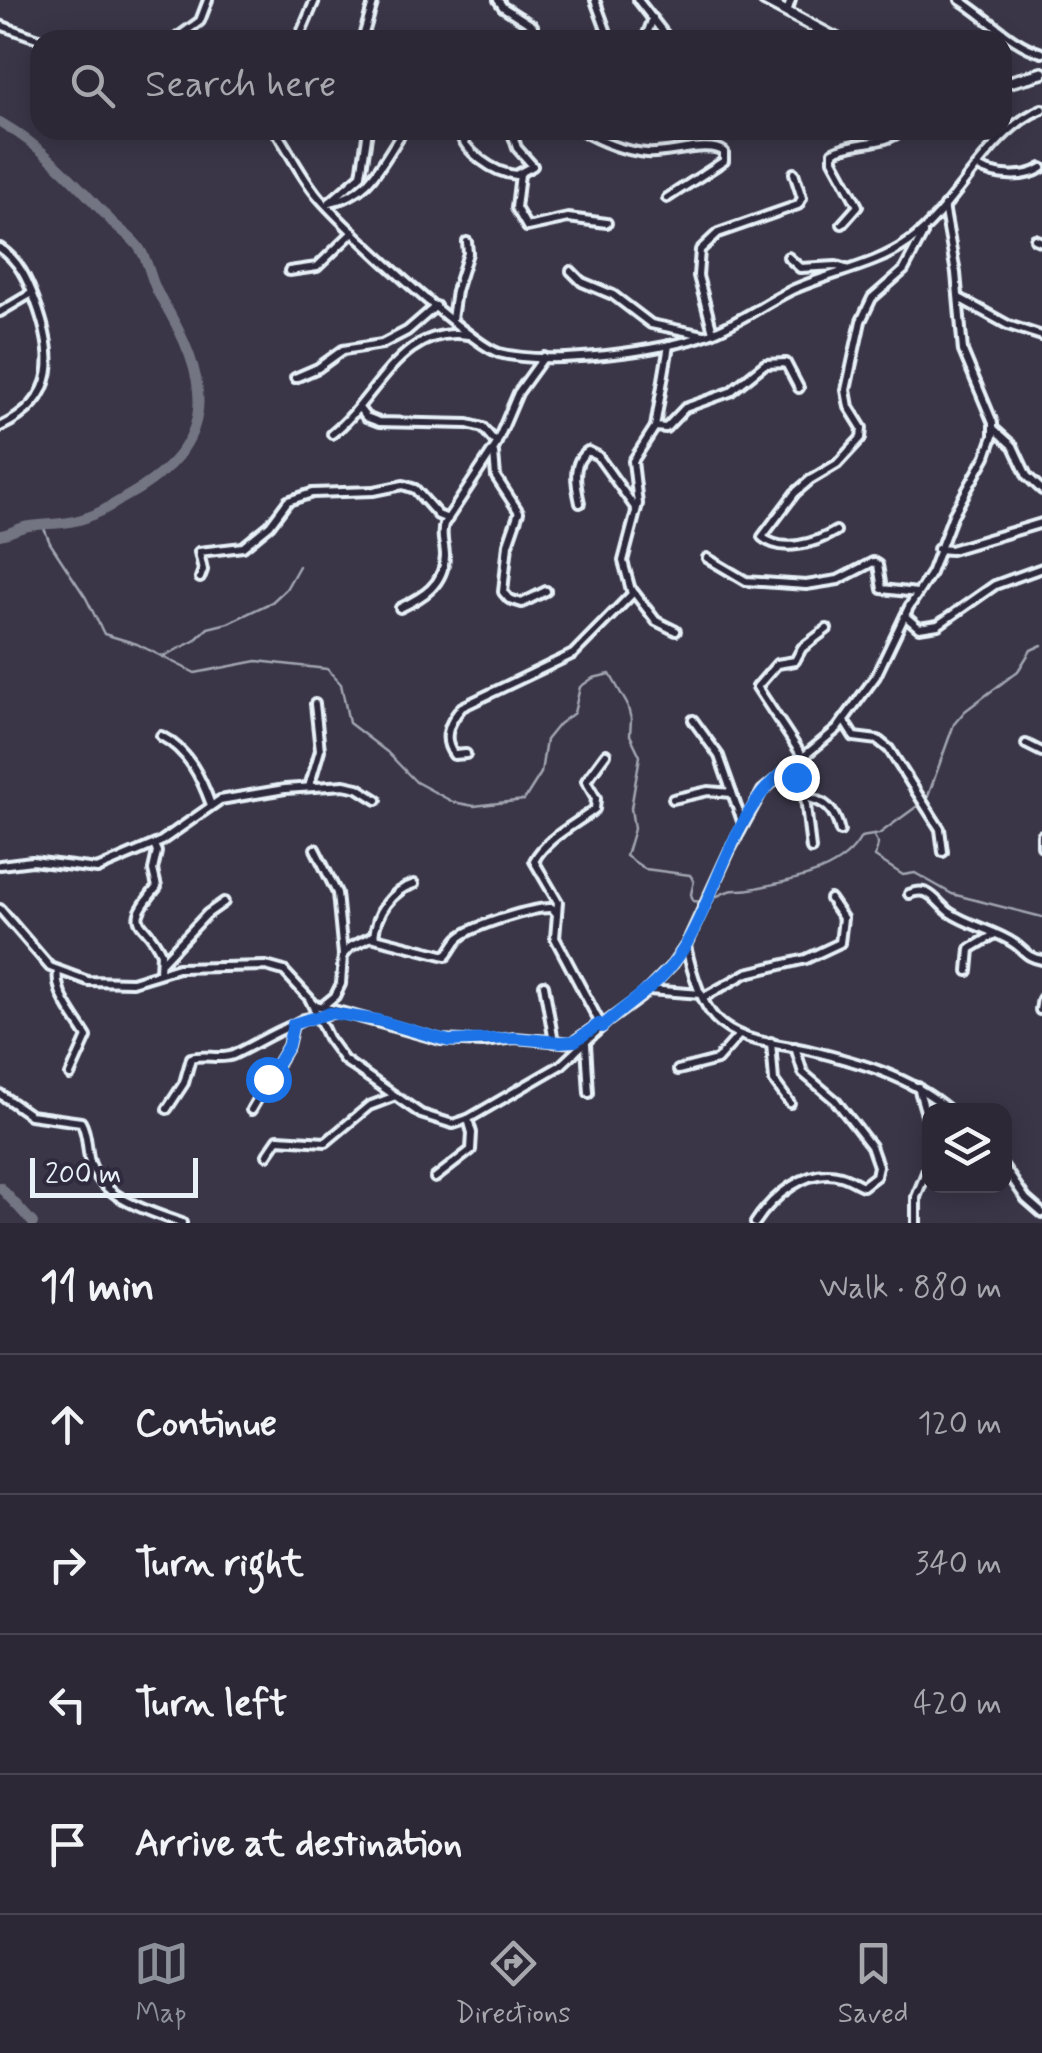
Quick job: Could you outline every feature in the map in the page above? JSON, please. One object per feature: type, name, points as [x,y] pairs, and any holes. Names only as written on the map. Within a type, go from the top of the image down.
[{"type":"main road","points":[[764,0],[820,30]]},
{"type":"main road","points":[[1012,81],[1042,73]]},
{"type":"street","points":[[188,30],[200,21],[208,0]]},
{"type":"street","points":[[302,30],[315,0]]},
{"type":"street","points":[[365,30],[374,0]]},
{"type":"street","points":[[498,0],[533,26],[532,30]]},
{"type":"street","points":[[595,0],[606,30]]},
{"type":"street","points":[[638,0],[662,30]]},
{"type":"street","points":[[787,12],[790,0]]},
{"type":"street","points":[[960,0],[1005,30]]},
{"type":"street","points":[[648,30],[653,18]]},
{"type":"street","points":[[0,25],[30,36]]},
{"type":"street","points":[[1012,35],[1042,53]]},
{"type":"street","points":[[1012,130],[1042,109]]},
{"type":"street","points":[[283,140],[352,232],[469,336],[499,352],[544,357],[668,345],[709,334],[792,290],[893,252],[925,228],[1003,140]]},
{"type":"street","points":[[328,204],[360,175],[366,140]]},
{"type":"street","points":[[328,204],[361,191],[379,171],[396,140]]},
{"type":"street","points":[[461,140],[472,153],[506,174],[520,174],[534,166],[514,140]]},
{"type":"street","points":[[599,140],[633,152],[659,154],[710,146],[722,149],[724,161],[667,198]]},
{"type":"street","points":[[842,224],[858,206],[834,160],[834,152],[878,140]]},
{"type":"street","points":[[978,167],[990,173],[1022,175],[1042,168]]},
{"type":"street","points":[[709,334],[698,276],[700,250],[718,234],[798,205],[802,198],[794,173]]},
{"type":"street","points":[[520,174],[516,208],[527,228],[568,218],[607,223]]},
{"type":"street","points":[[944,206],[963,350],[993,428],[1012,446],[1029,478],[1042,490]]},
{"type":"street","points":[[836,531],[806,544],[774,544],[762,537],[795,492],[837,464],[861,438],[862,428],[848,407],[846,390],[861,321],[872,298],[904,270],[925,228]]},
{"type":"street","points":[[288,271],[317,267],[352,232]]},
{"type":"street","points":[[452,320],[456,290],[469,250],[467,242]]},
{"type":"street","points":[[0,248],[18,264],[50,349],[47,376],[31,407],[0,427]]},
{"type":"street","points":[[788,257],[800,268],[847,269]]},
{"type":"street","points":[[571,271],[582,282],[613,295],[651,324],[709,334]]},
{"type":"street","points":[[0,312],[32,293]]},
{"type":"street","points":[[958,298],[1008,324],[1041,334]]},
{"type":"street","points":[[294,378],[318,368],[339,351],[382,344],[407,331],[436,306]]},
{"type":"street","points":[[332,434],[360,408],[391,366],[408,351],[442,333],[469,336]]},
{"type":"street","points":[[668,345],[656,426],[633,461],[637,510],[623,561],[633,591],[656,620],[676,631]]},
{"type":"street","points":[[400,608],[425,596],[438,580],[444,556],[442,532],[448,519],[496,445],[518,393],[544,357]]},
{"type":"street","points":[[656,426],[666,428],[690,406],[730,392],[769,362],[786,363],[799,388]]},
{"type":"street","points":[[360,408],[366,417],[379,422],[475,425],[496,445]]},
{"type":"street","points":[[575,1041],[649,990],[686,945],[762,791],[844,721],[876,676],[904,616],[931,573],[958,504],[986,456],[993,428]]},
{"type":"street","points":[[496,445],[493,470],[519,512],[508,544],[502,592],[522,603],[546,591]]},
{"type":"street","points":[[580,503],[576,470],[583,453],[591,451],[637,510]]},
{"type":"street","points":[[200,578],[203,570],[199,552],[244,547],[270,525],[288,501],[306,494],[374,491],[403,484],[415,489],[438,515],[448,519]]},
{"type":"street","points":[[938,550],[951,550],[1042,523]]},
{"type":"street","points":[[707,558],[746,580],[806,584],[835,582],[874,562],[878,565],[881,588],[917,593]]},
{"type":"street","points":[[904,616],[915,626],[932,627],[965,609],[981,592],[1042,568]]},
{"type":"street","points":[[466,754],[454,755],[448,740],[451,720],[462,707],[579,650],[633,591]]},
{"type":"street","points":[[810,849],[804,796],[807,794],[796,777],[801,759],[756,687],[776,664],[795,661],[802,648],[827,628]]},
{"type":"street","points":[[309,787],[320,750],[315,704]]},
{"type":"street","points":[[693,720],[715,748],[743,824]]},
{"type":"street","points":[[844,721],[854,737],[874,739],[889,749],[940,828],[943,852]]},
{"type":"street","points":[[161,736],[182,750],[211,805]]},
{"type":"street","points":[[1026,744],[1042,752]]},
{"type":"street","points":[[600,1025],[554,938],[556,896],[534,859],[568,827],[595,810],[596,798],[586,781],[606,754]]},
{"type":"street","points":[[0,864],[32,861],[97,868],[154,845],[228,797],[351,786],[377,800]]},
{"type":"street","points":[[673,799],[708,792],[732,793]]},
{"type":"street","points":[[804,796],[819,799],[830,808],[840,831]]},
{"type":"street","points":[[1042,835],[1042,846]]},
{"type":"street","points":[[154,845],[157,887],[138,912],[143,930],[157,945],[162,962],[160,972]]},
{"type":"street","points":[[315,849],[336,893],[343,955],[341,984],[335,996],[323,1005]]},
{"type":"street","points":[[374,938],[391,896],[414,884]]},
{"type":"street","points":[[909,894],[930,894],[949,912],[1016,945],[1026,956],[1042,960]]},
{"type":"street","points":[[649,990],[703,996],[747,973],[806,960],[840,943],[843,918],[830,899]]},
{"type":"street","points":[[162,962],[207,914],[224,902]]},
{"type":"street","points":[[343,955],[354,944],[374,938],[446,956],[459,938],[491,923],[541,908],[552,908],[558,915]]},
{"type":"street","points":[[0,909],[45,962],[58,971],[88,980],[114,984],[160,972],[205,967],[276,968],[296,982],[344,1060],[412,1109],[442,1122],[453,1124],[468,1119],[562,1064],[586,1044],[600,1025]]},
{"type":"street","points":[[968,971],[970,949],[996,934]]},
{"type":"street","points":[[686,945],[703,996],[716,1018],[739,1035],[859,1064],[918,1086],[940,1103]]},
{"type":"street","points":[[58,971],[60,992],[88,1038],[70,1075]]},
{"type":"street","points":[[544,984],[554,1042]]},
{"type":"street","points":[[1040,1010],[1042,1000]]},
{"type":"street","points":[[312,1004],[449,1041],[514,1038],[586,1044]]},
{"type":"street","points":[[167,1109],[184,1084],[192,1058],[208,1054],[230,1057],[293,1024],[338,1013]]},
{"type":"street","points":[[251,1110],[288,1046],[293,1024]]},
{"type":"street","points":[[678,1070],[717,1060],[739,1035]]},
{"type":"street","points":[[771,1042],[774,1081],[790,1103]]},
{"type":"street","points":[[586,1044],[589,1093]]},
{"type":"street","points":[[755,1223],[774,1198],[812,1177],[836,1175],[863,1186],[876,1176],[878,1166],[871,1146],[835,1100],[803,1073],[795,1047]]},
{"type":"street","points":[[918,1086],[923,1103]]},
{"type":"street","points":[[0,1094],[30,1114],[81,1122],[90,1163],[104,1186],[146,1210],[182,1223]]},
{"type":"street","points":[[267,1155],[278,1139],[326,1142],[368,1106],[394,1097]]},
{"type":"street","points":[[435,1178],[471,1150],[468,1119]]},
{"type":"street","points":[[1012,1179],[1042,1213]]},
{"type":"street","points":[[916,1223],[916,1196],[922,1182]]},
{"type":"waterway","points":[[0,122],[46,155],[137,245],[190,356],[198,407],[193,431],[180,454],[159,475],[129,495],[81,520],[25,527],[0,535]]},
{"type":"waterway","points":[[43,526],[104,634],[137,644],[195,673],[257,661],[327,669],[341,684],[349,723],[387,752],[416,782],[453,802],[474,806],[524,800],[541,773],[546,740],[574,713],[580,687],[593,678],[610,674],[627,704],[630,735],[640,756],[631,808],[634,829],[626,856],[645,869],[690,875],[694,881],[693,901],[704,902]]},
{"type":"waterway","points":[[164,656],[194,641],[208,628],[272,602],[286,589],[299,566]]},
{"type":"waterway","points":[[712,899],[829,867],[853,849],[861,837],[879,834],[927,799],[954,724],[1018,671],[1031,650],[1042,645]]},
{"type":"waterway","points":[[874,836],[878,844],[875,857],[903,875],[915,873],[952,894],[1042,917]]},
{"type":"waterway","points":[[0,1187],[33,1223]]},
{"type":"route","points":[[268,1079],[288,1046],[293,1024],[330,1013],[367,1017],[449,1041],[575,1041],[599,1024],[602,1027],[641,998],[680,954],[762,791],[798,760],[796,777]]}]
